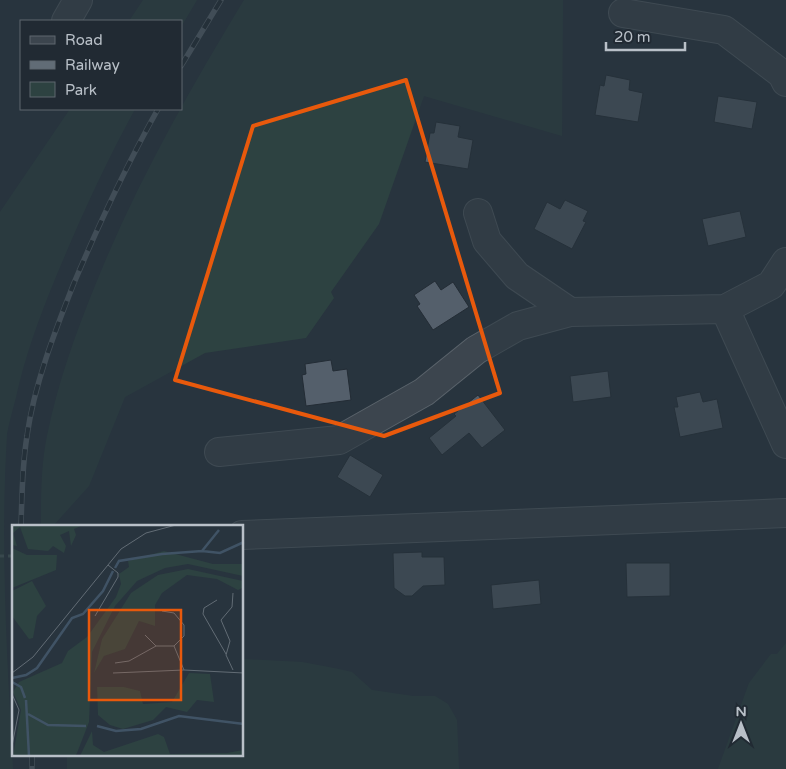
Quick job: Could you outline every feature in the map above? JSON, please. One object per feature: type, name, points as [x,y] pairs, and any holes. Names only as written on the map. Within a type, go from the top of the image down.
[{"type":"street","points":[[67,20],[78,0]]},
{"type":"street","points":[[623,12],[724,30],[782,74],[786,82]]},
{"type":"street","points":[[478,213],[487,241],[517,276],[570,312]]},
{"type":"street","points":[[219,452],[339,440],[424,392],[476,350],[518,326],[570,312],[725,309],[771,285],[786,262]]},
{"type":"street","points":[[725,309],[786,444]]},
{"type":"street","points":[[244,535],[786,513]]},
{"type":"highlighted area","points":[[406,80],[500,393],[384,436],[175,380],[253,126]]},
{"type":"green space","points":[[143,0],[197,0],[182,25],[182,20],[130,20]]},
{"type":"green space","points":[[244,0],[563,0],[562,136],[424,96],[379,224],[331,292],[334,298],[306,338],[205,353],[125,397],[89,486],[54,525],[41,525],[42,470],[45,447],[51,416],[68,357],[97,281],[129,208],[203,68]]},
{"type":"green space","points":[[69,110],[134,110],[73,236],[49,294],[28,352],[7,434],[4,560],[13,769],[0,769],[0,212]]},
{"type":"green space","points":[[786,643],[786,769],[718,769],[749,683],[771,654],[777,654]]},
{"type":"green space","points":[[244,659],[302,662],[352,672],[372,690],[413,696],[435,696],[448,704],[457,720],[459,769],[67,769],[67,756],[244,756]]},
{"type":"building","points":[[606,75],[630,80],[629,90],[643,93],[638,122],[595,115],[600,85],[604,86]]},
{"type":"building","points":[[718,96],[757,102],[752,129],[714,122]]},
{"type":"building","points":[[436,122],[460,126],[458,137],[473,140],[468,169],[425,162],[430,133],[434,133]]},
{"type":"building","points":[[565,200],[588,211],[583,221],[586,222],[572,249],[534,229],[547,202],[560,209]]},
{"type":"building","points":[[740,211],[746,237],[708,246],[702,219]]},
{"type":"building","points":[[435,281],[441,290],[453,282],[469,307],[433,330],[417,306],[420,304],[414,295]]},
{"type":"building","points":[[331,360],[333,371],[347,369],[351,400],[306,406],[302,375],[306,374],[305,364]]},
{"type":"building","points":[[608,371],[611,397],[573,402],[570,376]]},
{"type":"building","points":[[700,392],[703,402],[717,399],[723,428],[680,437],[674,407],[678,407],[676,397]]},
{"type":"building","points":[[478,395],[505,430],[482,448],[469,433],[442,455],[429,438],[456,416],[454,414]]},
{"type":"building","points":[[350,455],[383,475],[370,497],[337,477]]},
{"type":"building","points":[[422,552],[422,557],[444,557],[445,585],[423,586],[412,596],[405,596],[394,588],[393,553]]},
{"type":"building","points":[[626,563],[670,563],[670,596],[627,597]]},
{"type":"building","points":[[539,580],[541,604],[493,609],[491,585]]},
{"type":"railway","points":[[182,64],[221,0]]},
{"type":"railway","points":[[21,525],[23,470],[27,436],[30,417],[46,358],[74,283],[93,239],[157,110]]},
{"type":"railway","points":[[32,756],[32,769]]}]
